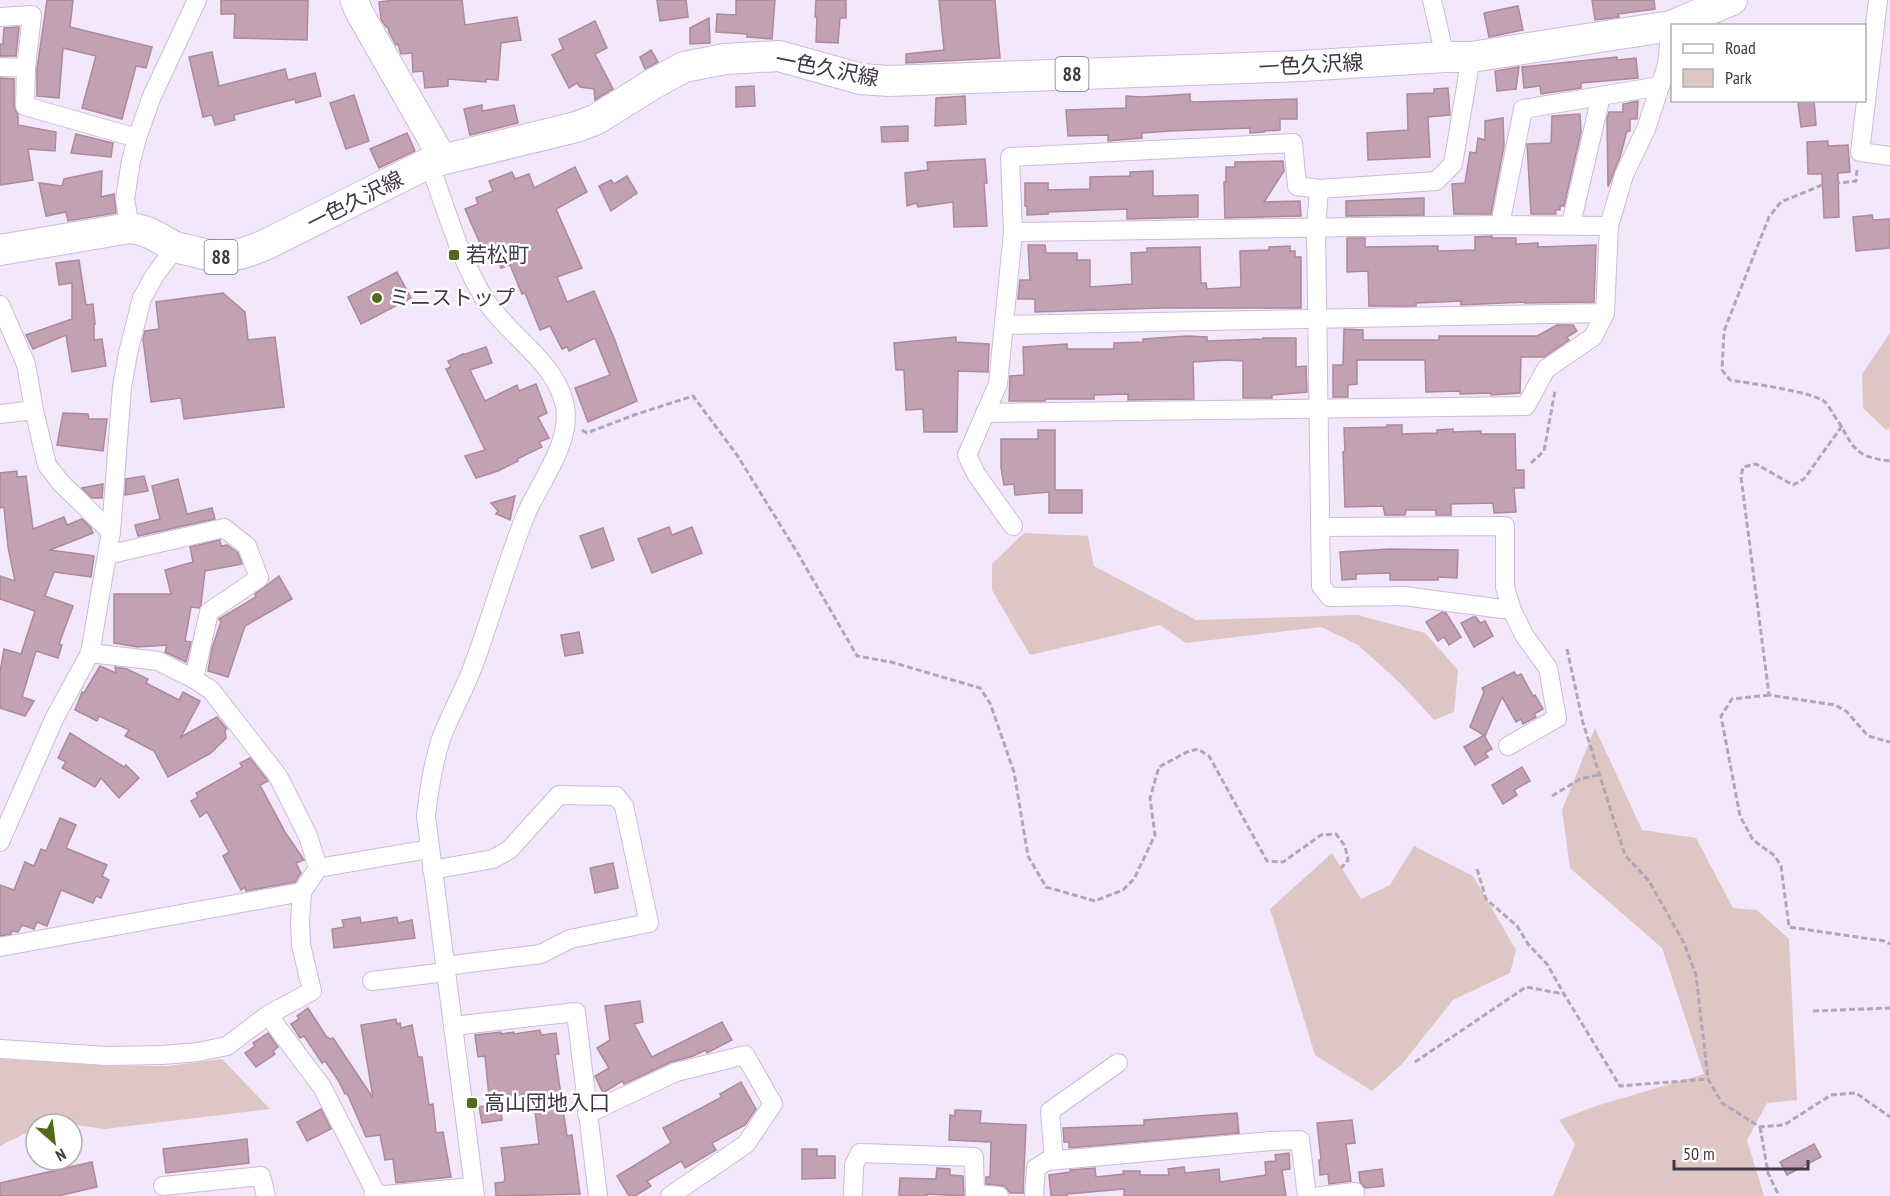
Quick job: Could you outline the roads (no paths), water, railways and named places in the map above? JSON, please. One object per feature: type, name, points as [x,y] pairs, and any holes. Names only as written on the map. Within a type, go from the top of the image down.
[{"type":"main road","name":"一色久沢線","points":[[1676,24],[1732,0]]},
{"type":"main road","name":"一色久沢線","points":[[0,250],[130,228],[147,230],[176,247],[213,257],[243,254],[436,161],[576,127],[611,111],[684,67],[725,59],[780,56],[861,79],[888,81],[1301,66],[1458,57],[1671,26]]},
{"type":"street","points":[[130,228],[125,199],[137,138],[152,96],[197,0]]},
{"type":"street","points":[[268,1015],[322,1087],[375,1196],[474,1191],[429,849],[426,816],[430,779],[442,737],[474,664],[524,518],[555,457],[566,423],[565,405],[559,388],[545,367],[486,300],[470,272],[436,161],[354,0]]},
{"type":"street","points":[[1013,526],[976,474],[967,455],[998,384],[1013,232],[1010,157],[1293,143],[1297,186],[1319,189],[1436,182],[1453,164],[1458,57],[1432,0]]},
{"type":"street","points":[[1881,8],[1860,152],[1890,156]]},
{"type":"street","points":[[0,17],[32,15],[26,68],[25,106],[137,138]]},
{"type":"street","points":[[985,413],[1526,406],[1546,369],[1593,337],[1605,313],[1609,226],[1624,175],[1646,129],[1667,65],[1671,26]]},
{"type":"street","points":[[0,67],[26,68]]},
{"type":"street","points":[[1500,225],[1522,109],[1660,86]]},
{"type":"street","points":[[1571,224],[1601,96]]},
{"type":"street","points":[[1319,189],[1316,229],[1321,586],[1330,597],[1404,596],[1502,609],[1511,608]]},
{"type":"street","points":[[1013,232],[1571,224],[1609,226]]},
{"type":"street","points":[[0,842],[54,719],[90,652],[111,532],[122,387],[128,353],[142,298],[155,275],[176,247]]},
{"type":"street","points":[[0,305],[26,364],[33,410],[47,465],[61,483],[111,532]]},
{"type":"street","points":[[1004,325],[1605,313]]},
{"type":"street","points":[[0,414],[33,410]]},
{"type":"street","points":[[1321,527],[1505,526],[1505,587],[1511,608],[1524,635],[1548,668],[1557,718],[1508,746]]},
{"type":"street","points":[[107,555],[224,528],[247,546],[259,578],[209,612],[194,679]]},
{"type":"street","points":[[90,652],[158,661],[211,690],[278,776],[308,836],[318,868]]},
{"type":"street","points":[[372,981],[541,954],[570,939],[649,922],[624,806],[616,796],[559,795],[509,850],[493,858],[432,870]]},
{"type":"street","points":[[0,1049],[107,1056],[198,1052],[227,1046],[268,1015],[312,991],[301,945],[300,920],[302,892],[318,868],[429,849]]},
{"type":"street","points":[[0,947],[302,892]]},
{"type":"street","points":[[453,1026],[576,1012],[598,1196]]},
{"type":"street","points":[[587,1114],[676,1072],[745,1055],[773,1104],[746,1144],[670,1196]]},
{"type":"street","points":[[1054,1161],[1050,1111],[1118,1063]]},
{"type":"street","points":[[1034,1196],[1036,1168],[1047,1161],[1300,1140],[1307,1196]]},
{"type":"street","points":[[853,1196],[854,1165],[860,1153],[974,1157],[975,1195],[999,1196]]},
{"type":"street","points":[[164,1186],[261,1176],[266,1196]]},
{"type":"street","points":[[1320,1196],[1355,1192]]},
{"type":"place","name":"若松町","points":[[454,255]]},
{"type":"place","name":"ミニストップ","points":[[377,298]]},
{"type":"place","name":"高山団地入口","points":[[472,1103]]}]
